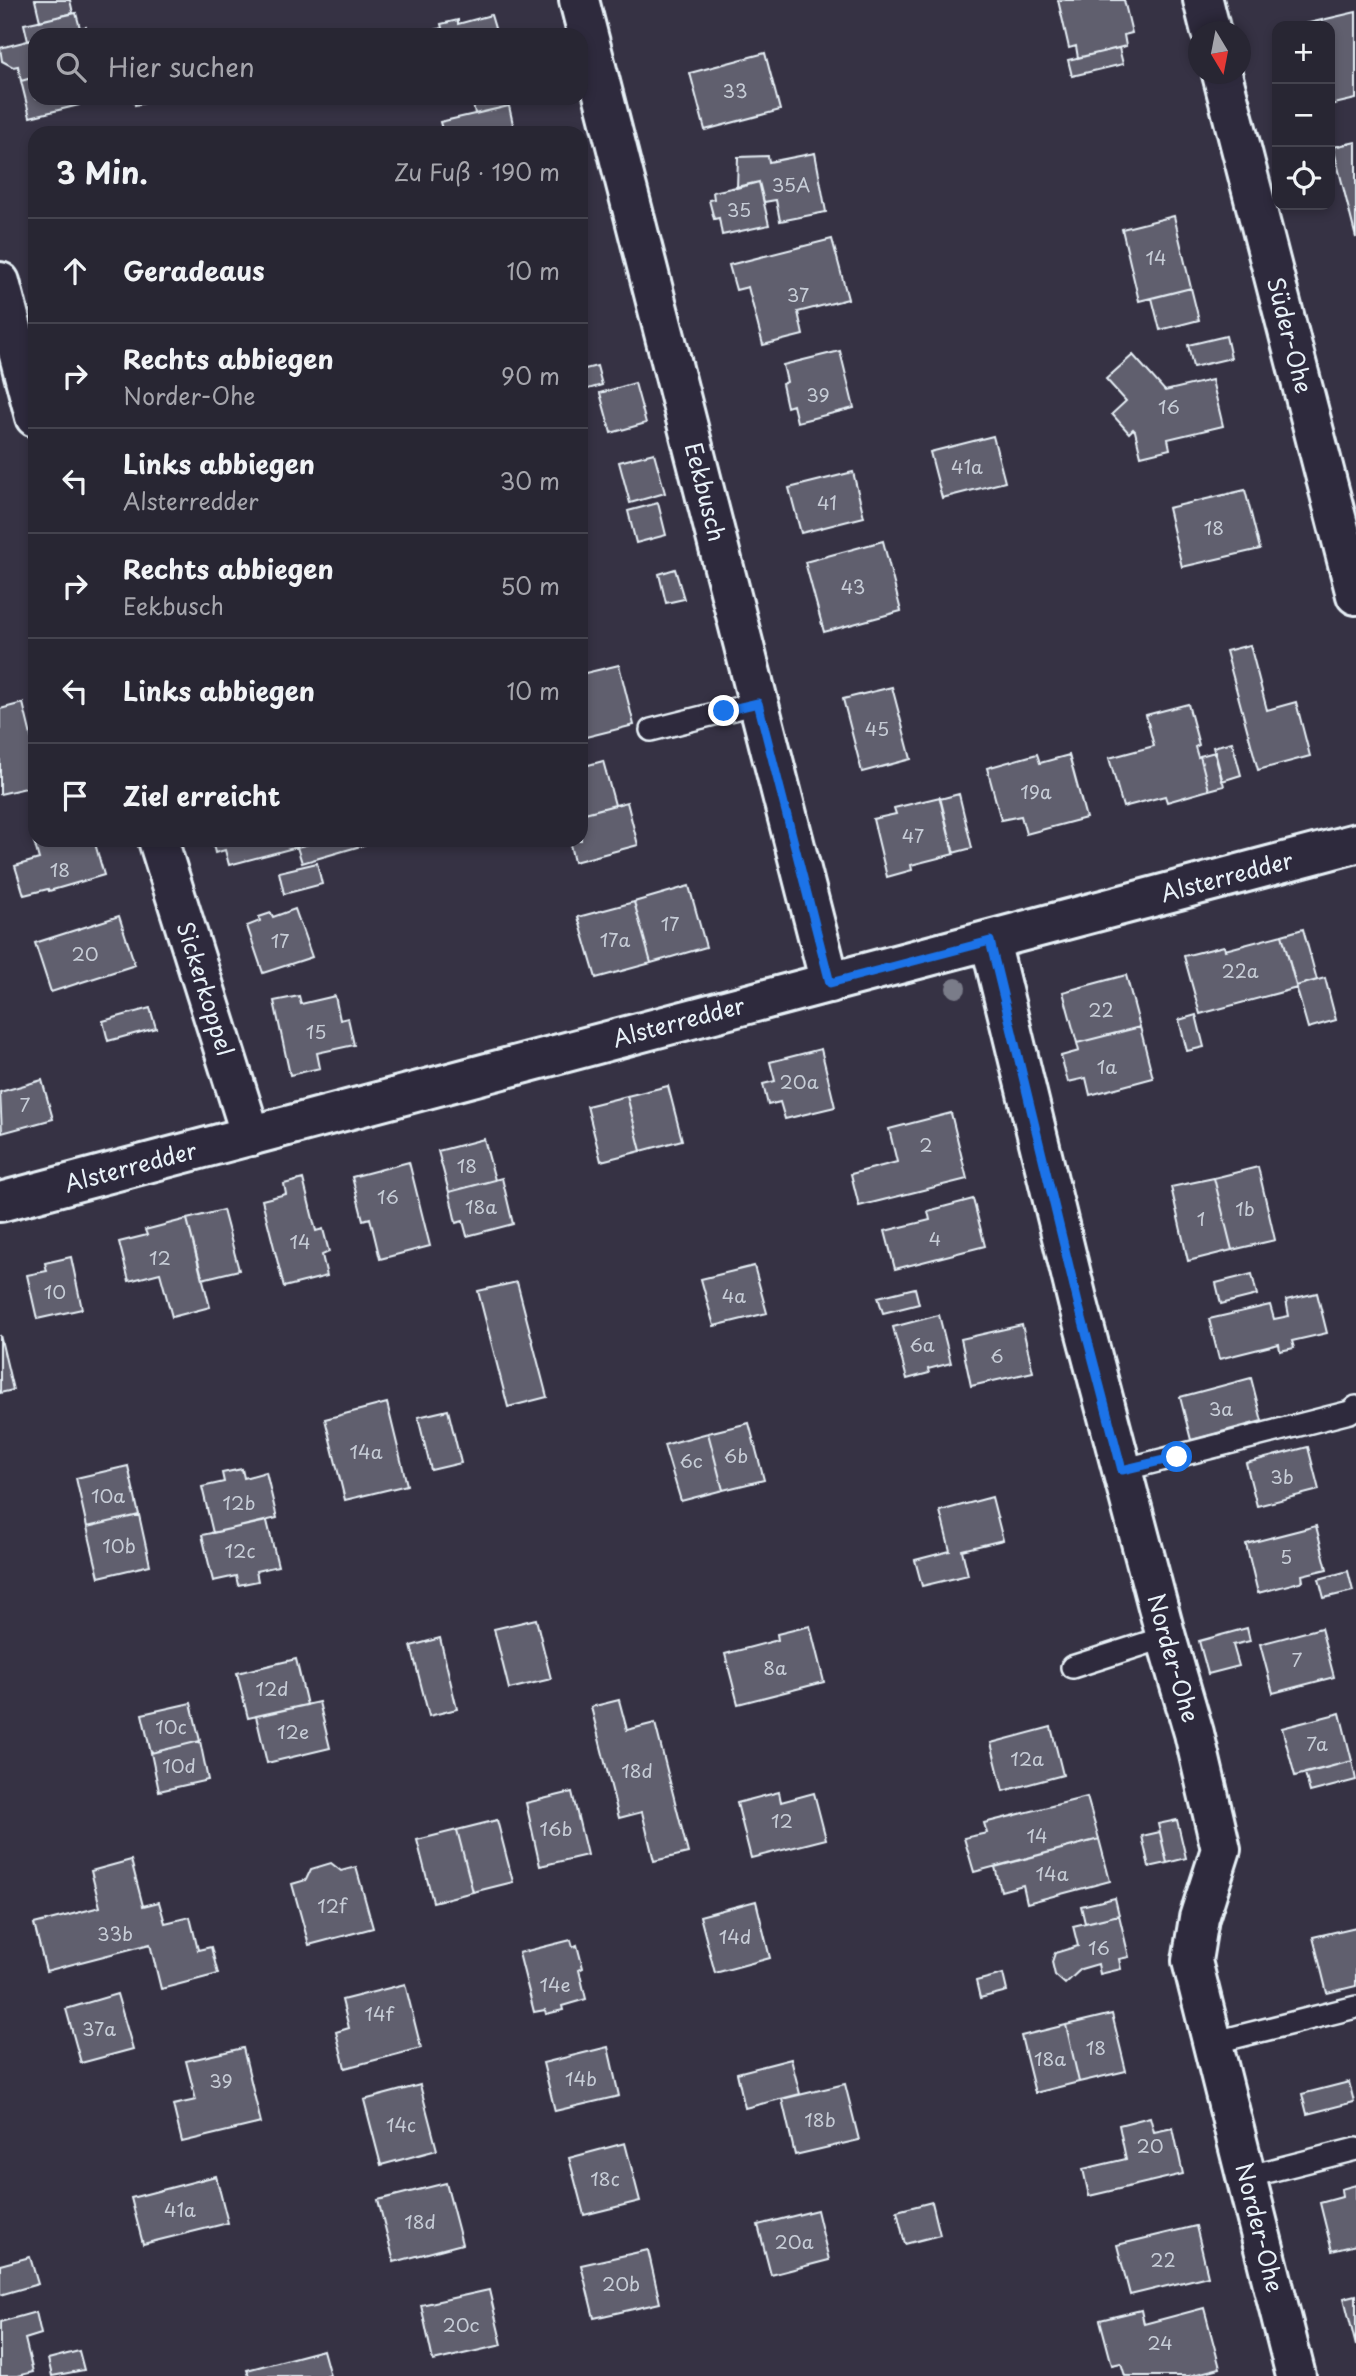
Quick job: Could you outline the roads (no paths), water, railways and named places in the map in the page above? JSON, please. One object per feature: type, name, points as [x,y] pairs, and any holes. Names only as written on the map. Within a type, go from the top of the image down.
[{"type":"street","name":"Eekbusch","points":[[579,0],[586,28]]},
{"type":"street","points":[[1203,0],[1208,21]]},
{"type":"street","name":"Eekbusch","points":[[588,35],[830,983]]},
{"type":"street","name":"Süder-Ohe","points":[[1225,84],[1356,595]]},
{"type":"street","points":[[0,282],[28,390]]},
{"type":"street","name":"Alsterredder","points":[[0,1202],[1356,843]]},
{"type":"street","name":"Sickerkoppel","points":[[160,847],[251,1136]]},
{"type":"street","name":"Norder-Ohe","points":[[990,941],[1075,1290],[1166,1637],[1194,1733],[1221,1849],[1199,1918],[1192,1961],[1296,2376]]},
{"type":"lane","points":[[650,730],[758,703]]},
{"type":"lane","points":[[1122,1470],[1286,1430],[1350,1412],[1356,1406]]},
{"type":"lane","points":[[1072,1667],[1166,1637]]},
{"type":"lane","points":[[1212,2043],[1356,2007]]},
{"type":"lane","points":[[1246,2176],[1356,2149]]}]
